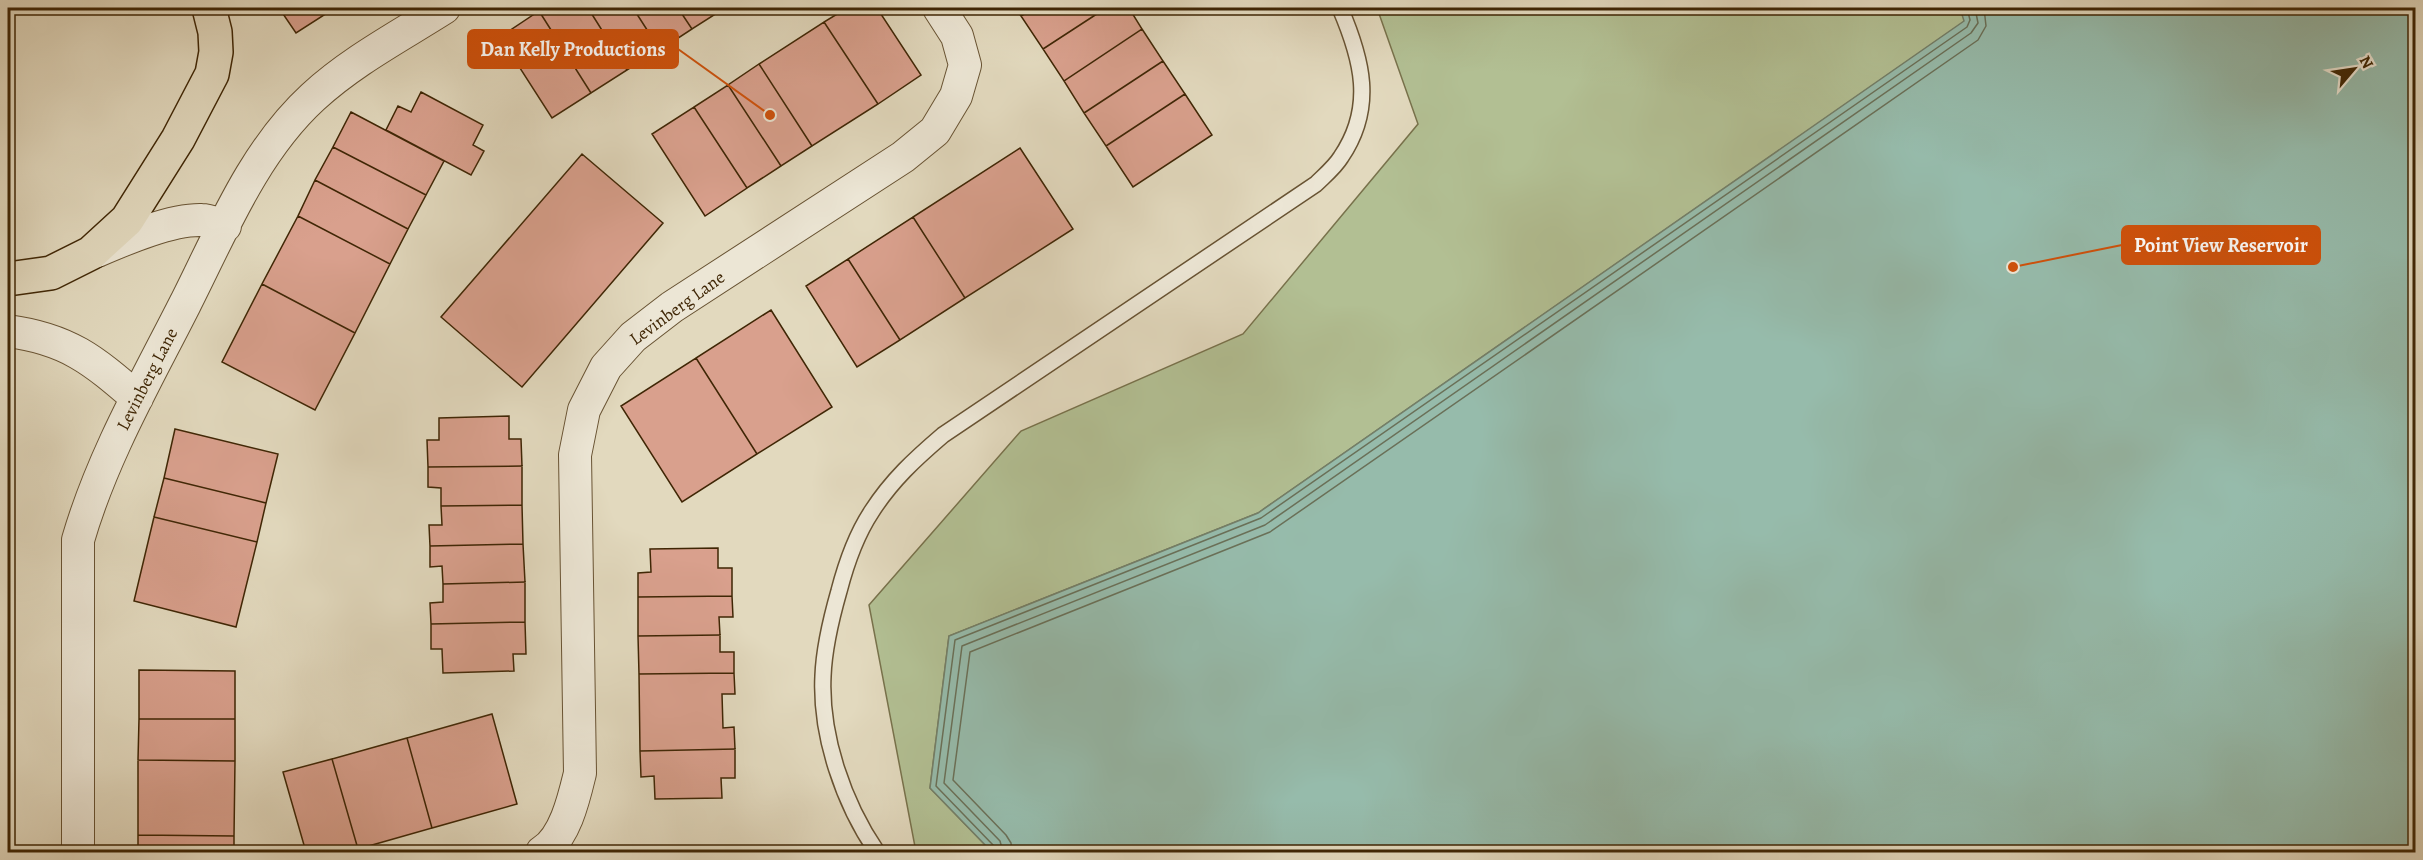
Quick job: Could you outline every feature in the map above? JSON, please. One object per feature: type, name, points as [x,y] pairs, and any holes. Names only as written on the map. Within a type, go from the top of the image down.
[{"type":"main road","points":[[8,279],[51,273],[91,253],[127,220],[178,139],[212,74],[216,52],[215,32],[209,8]]},
{"type":"street","name":"Levinberg Lane","points":[[78,852],[78,540],[88,504],[114,443],[253,172],[284,128],[313,97],[345,71],[444,8]]},
{"type":"street","name":"Levinberg Lane","points":[[542,852],[549,848],[572,809],[580,773],[575,455],[584,410],[606,367],[633,337],[672,307],[903,157],[935,131],[956,96],[965,65],[957,36],[939,8]]},
{"type":"street","points":[[91,253],[166,225],[202,220],[225,226]]},
{"type":"street","points":[[8,331],[44,337],[76,350],[137,398]]},
{"type":"lane","points":[[877,852],[866,836],[840,778],[828,737],[823,677],[831,621],[846,563],[871,513],[904,468],[943,435],[1316,184],[1341,159],[1357,128],[1364,90],[1357,54],[1340,8]]},
{"type":"shaded area","points":[[1377,8],[1960,8],[1965,21],[1258,513],[949,636],[930,788],[992,852],[916,852],[869,605],[1021,431],[1243,334],[1418,124]]},
{"type":"water","points":[[1960,8],[2415,8],[2415,852],[992,852],[930,788],[949,636],[1258,513],[1964,21]]},
{"type":"building","points":[[279,8],[335,8],[296,33]]},
{"type":"building","points":[[545,8],[588,8],[627,70],[591,93],[539,11]]},
{"type":"building","points":[[588,8],[633,8],[660,50],[627,70]]},
{"type":"building","points":[[633,8],[678,8],[692,29],[660,50]]},
{"type":"building","points":[[678,8],[725,8],[692,29]]},
{"type":"building","points":[[847,8],[877,8],[921,75],[878,104],[824,22]]},
{"type":"building","points":[[1015,8],[1035,8],[1021,16]]},
{"type":"building","points":[[1035,8],[1106,8],[1043,49],[1021,16]]},
{"type":"building","points":[[1106,8],[1129,8],[1142,29],[1064,81],[1043,49]]},
{"type":"building","points":[[539,11],[591,93],[552,118],[500,37]]},
{"type":"building","points":[[824,22],[878,104],[812,146],[759,64]]},
{"type":"building","points":[[1142,29],[1163,61],[1084,113],[1064,81]]},
{"type":"building","points":[[1163,61],[1185,94],[1106,146],[1084,113]]},
{"type":"building","points":[[759,64],[812,146],[781,166],[728,85]]},
{"type":"building","points":[[728,85],[781,166],[747,188],[694,107]]},
{"type":"building","points":[[421,92],[483,125],[473,145],[484,151],[471,175],[386,130],[398,106],[411,112]]},
{"type":"building","points":[[1185,94],[1212,135],[1133,187],[1106,146]]},
{"type":"building","points":[[694,107],[747,188],[705,216],[652,134]]},
{"type":"building","points":[[351,112],[444,161],[426,195],[333,147]]},
{"type":"building","points":[[333,147],[426,195],[408,229],[315,180]]},
{"type":"building","points":[[1020,148],[1073,229],[965,298],[913,217]]},
{"type":"building","points":[[582,154],[663,223],[522,387],[441,317]]},
{"type":"building","points":[[315,180],[408,229],[390,264],[298,216]]},
{"type":"building","points":[[298,216],[390,264],[355,333],[262,284]]},
{"type":"building","points":[[913,217],[965,298],[900,340],[848,259]]},
{"type":"building","points":[[848,259],[900,340],[857,367],[806,286]]},
{"type":"building","points":[[262,284],[355,333],[315,410],[222,362]]},
{"type":"building","points":[[771,310],[832,407],[757,454],[696,358]]},
{"type":"building","points":[[696,358],[757,454],[682,502],[621,406]]},
{"type":"building","points":[[509,416],[509,439],[521,439],[522,466],[428,467],[427,440],[439,440],[439,418]]},
{"type":"building","points":[[175,429],[278,454],[266,503],[164,478]]},
{"type":"building","points":[[522,466],[522,505],[441,506],[441,488],[428,487],[428,467]]},
{"type":"building","points":[[164,478],[266,503],[257,542],[154,517]]},
{"type":"building","points":[[522,505],[523,544],[430,546],[429,525],[442,525],[441,506]]},
{"type":"building","points":[[154,517],[257,542],[236,627],[134,601]]},
{"type":"building","points":[[523,544],[525,582],[443,584],[442,566],[430,567],[430,546]]},
{"type":"building","points":[[718,548],[718,568],[732,568],[732,596],[638,597],[638,573],[651,572],[650,549]]},
{"type":"building","points":[[525,582],[525,622],[431,624],[430,603],[443,602],[443,584]]},
{"type":"building","points":[[732,596],[733,617],[719,617],[720,635],[638,636],[638,597]]},
{"type":"building","points":[[525,622],[526,654],[513,654],[514,671],[443,673],[442,649],[431,649],[431,624]]},
{"type":"building","points":[[720,635],[720,652],[734,652],[734,673],[639,674],[638,636]]},
{"type":"building","points":[[139,670],[235,671],[235,719],[139,719]]},
{"type":"building","points":[[734,673],[735,694],[722,694],[723,728],[734,727],[735,749],[640,751],[639,674]]},
{"type":"building","points":[[492,714],[517,804],[432,828],[407,738]]},
{"type":"building","points":[[139,719],[235,719],[235,761],[138,760]]},
{"type":"building","points":[[407,738],[432,828],[358,849],[332,759]]},
{"type":"building","points":[[735,749],[735,778],[721,778],[722,798],[655,799],[654,776],[641,777],[640,751]]},
{"type":"building","points":[[332,759],[358,849],[346,852],[306,852],[283,772]]},
{"type":"building","points":[[138,760],[235,761],[234,836],[138,835]]},
{"type":"building","points":[[138,835],[234,836],[234,852],[138,852]]},
{"type":"place","name":"Dan Kelly Productions","points":[[770,115]]},
{"type":"place","name":"Point View Reservoir","points":[[2013,267]]}]
